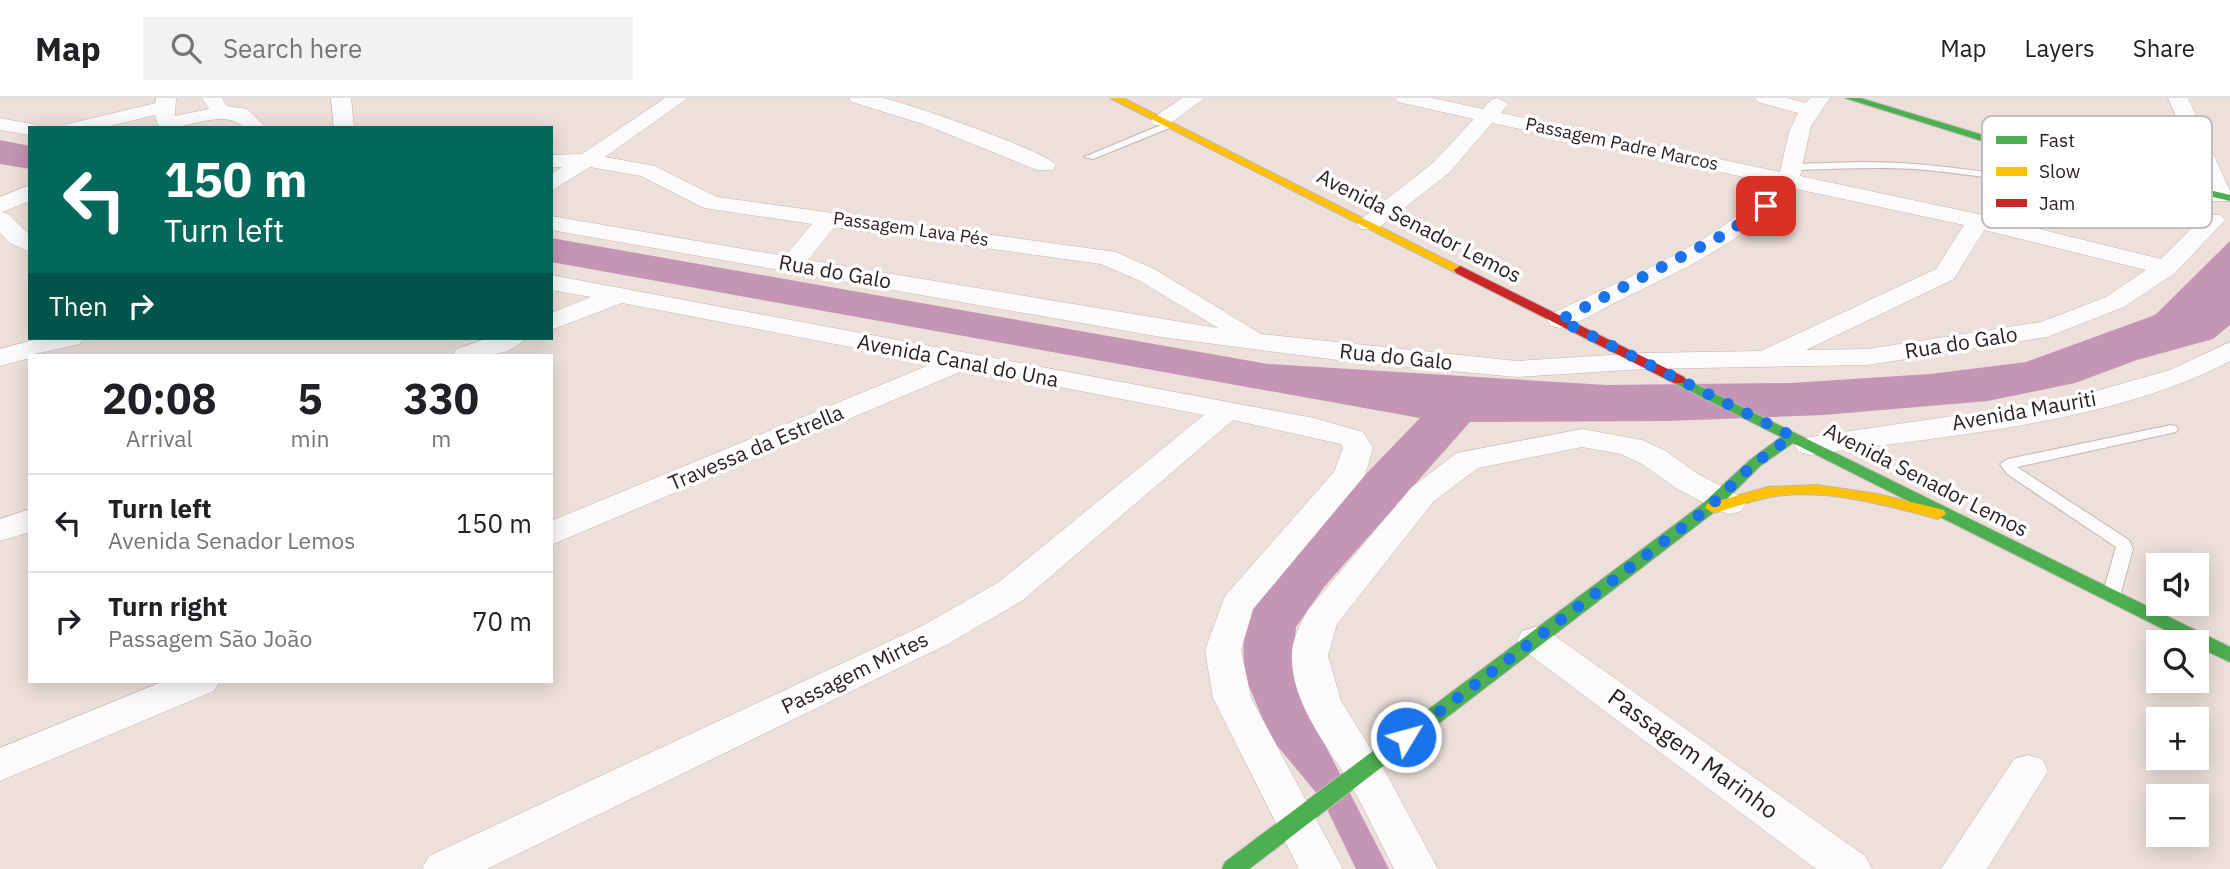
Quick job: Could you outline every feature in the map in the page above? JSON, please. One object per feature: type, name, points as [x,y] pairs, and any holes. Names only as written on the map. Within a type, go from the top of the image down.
[{"type":"main road","name":"Avenida Senador Lemos","points":[[1115,98],[2230,655]]},
{"type":"main road","points":[[1850,98],[1982,138]]},
{"type":"main road","points":[[1233,869],[1719,504],[1755,463],[1801,441]]},
{"type":"main road","points":[[1719,504],[1753,495],[1815,490],[1891,501],[1951,517]]},
{"type":"street","points":[[341,98],[344,126]]},
{"type":"street","points":[[553,183],[678,98]]},
{"type":"street","points":[[859,98],[944,124],[1045,165]]},
{"type":"street","points":[[1165,123],[1195,98]]},
{"type":"street","name":"Passagem Padre Marcos","points":[[1405,98],[1790,173],[1982,222]]},
{"type":"street","points":[[1369,224],[1441,168],[1503,98]]},
{"type":"street","points":[[1560,320],[1725,234],[1766,206],[1790,173],[1797,139],[1814,104],[1765,98]]},
{"type":"street","points":[[2175,98],[2184,116]]},
{"type":"street","points":[[88,126],[217,104],[240,113],[256,126]]},
{"type":"street","points":[[0,124],[28,129]]},
{"type":"street","name":"Passagem Lava Pés","points":[[553,161],[584,160],[647,171],[712,203],[1107,257],[1147,275],[1258,341]]},
{"type":"street","points":[[2212,171],[2225,197]]},
{"type":"street","points":[[0,181],[28,186]]},
{"type":"street","points":[[0,206],[28,193]]},
{"type":"street","points":[[791,265],[829,218]]},
{"type":"street","points":[[0,219],[18,238],[28,244]]},
{"type":"street","points":[[1764,360],[1945,274],[1978,221]]},
{"type":"street","name":"Rua do Galo","points":[[553,223],[1161,329],[1345,353],[1517,369],[1643,361],[1868,357],[2047,329],[2115,302],[2166,268],[2205,228]]},
{"type":"street","name":"Passagem Padre Marcos","points":[[2006,228],[2166,268]]},
{"type":"street","name":"Avenida Canal do Una","points":[[553,282],[1338,432],[1352,438],[1358,448],[1349,475],[1237,605],[1223,650],[1232,698],[1310,811]]},
{"type":"street","points":[[553,321],[620,295]]},
{"type":"street","points":[[0,358],[63,340]]},
{"type":"street","points":[[470,354],[507,340]]},
{"type":"street","name":"Avenida Mauriti","points":[[1801,441],[2071,407],[2180,376],[2230,350]]},
{"type":"street","name":"Travessa da Estrella","points":[[553,533],[961,362]]},
{"type":"street","name":"Passagem Mirtes","points":[[444,869],[934,635],[1011,591],[1225,412]]},
{"type":"street","points":[[1416,869],[1345,744],[1315,682],[1310,656],[1313,638],[1321,619],[1423,494],[1450,470],[1481,456],[1582,438],[1631,447],[1719,504]]},
{"type":"street","points":[[0,530],[28,521]]},
{"type":"street","name":"Passagem Marinho","points":[[1535,640],[1850,869]]},
{"type":"street","points":[[0,765],[196,683]]},
{"type":"street","points":[[1964,869],[2028,771]]},
{"type":"street","points":[[1310,811],[1321,869]]},
{"type":"lane","points":[[1088,157],[1165,123]]},
{"type":"lane","points":[[1790,173],[1926,167],[1982,175]]},
{"type":"lane","points":[[2111,596],[2125,549],[2123,544],[2012,471],[2008,464],[2171,429]]},
{"type":"shaded area","points":[[0,140],[28,146],[28,169],[0,164]]},
{"type":"shaded area","points":[[553,238],[1268,364],[1606,385],[1790,383],[1930,374],[2026,362],[2155,315],[2230,241],[2230,325],[2213,339],[2137,360],[2075,383],[1988,401],[1823,415],[1668,421],[1470,422],[1324,587],[1296,627],[1293,665],[1301,698],[1389,869],[1356,869],[1323,801],[1270,737],[1244,674],[1243,623],[1261,593],[1338,503],[1420,418],[553,262]]},
{"type":"traffic: fast","points":[[1850,98],[1982,138]]},
{"type":"traffic: fast","points":[[2212,194],[2230,198]]},
{"type":"traffic: fast","points":[[1679,380],[2230,655]]},
{"type":"traffic: fast","points":[[1233,869],[1707,509],[1755,463],[1792,436]]},
{"type":"traffic: slow","points":[[1115,98],[1460,270]]},
{"type":"traffic: slow","points":[[1713,508],[1768,492],[1797,489],[1858,495],[1938,514]]},
{"type":"traffic: jam","points":[[1460,270],[1679,380]]},
{"type":"route","points":[[1406,737],[1707,509],[1755,463],[1792,436],[1560,320],[1725,234],[1766,206]]}]
